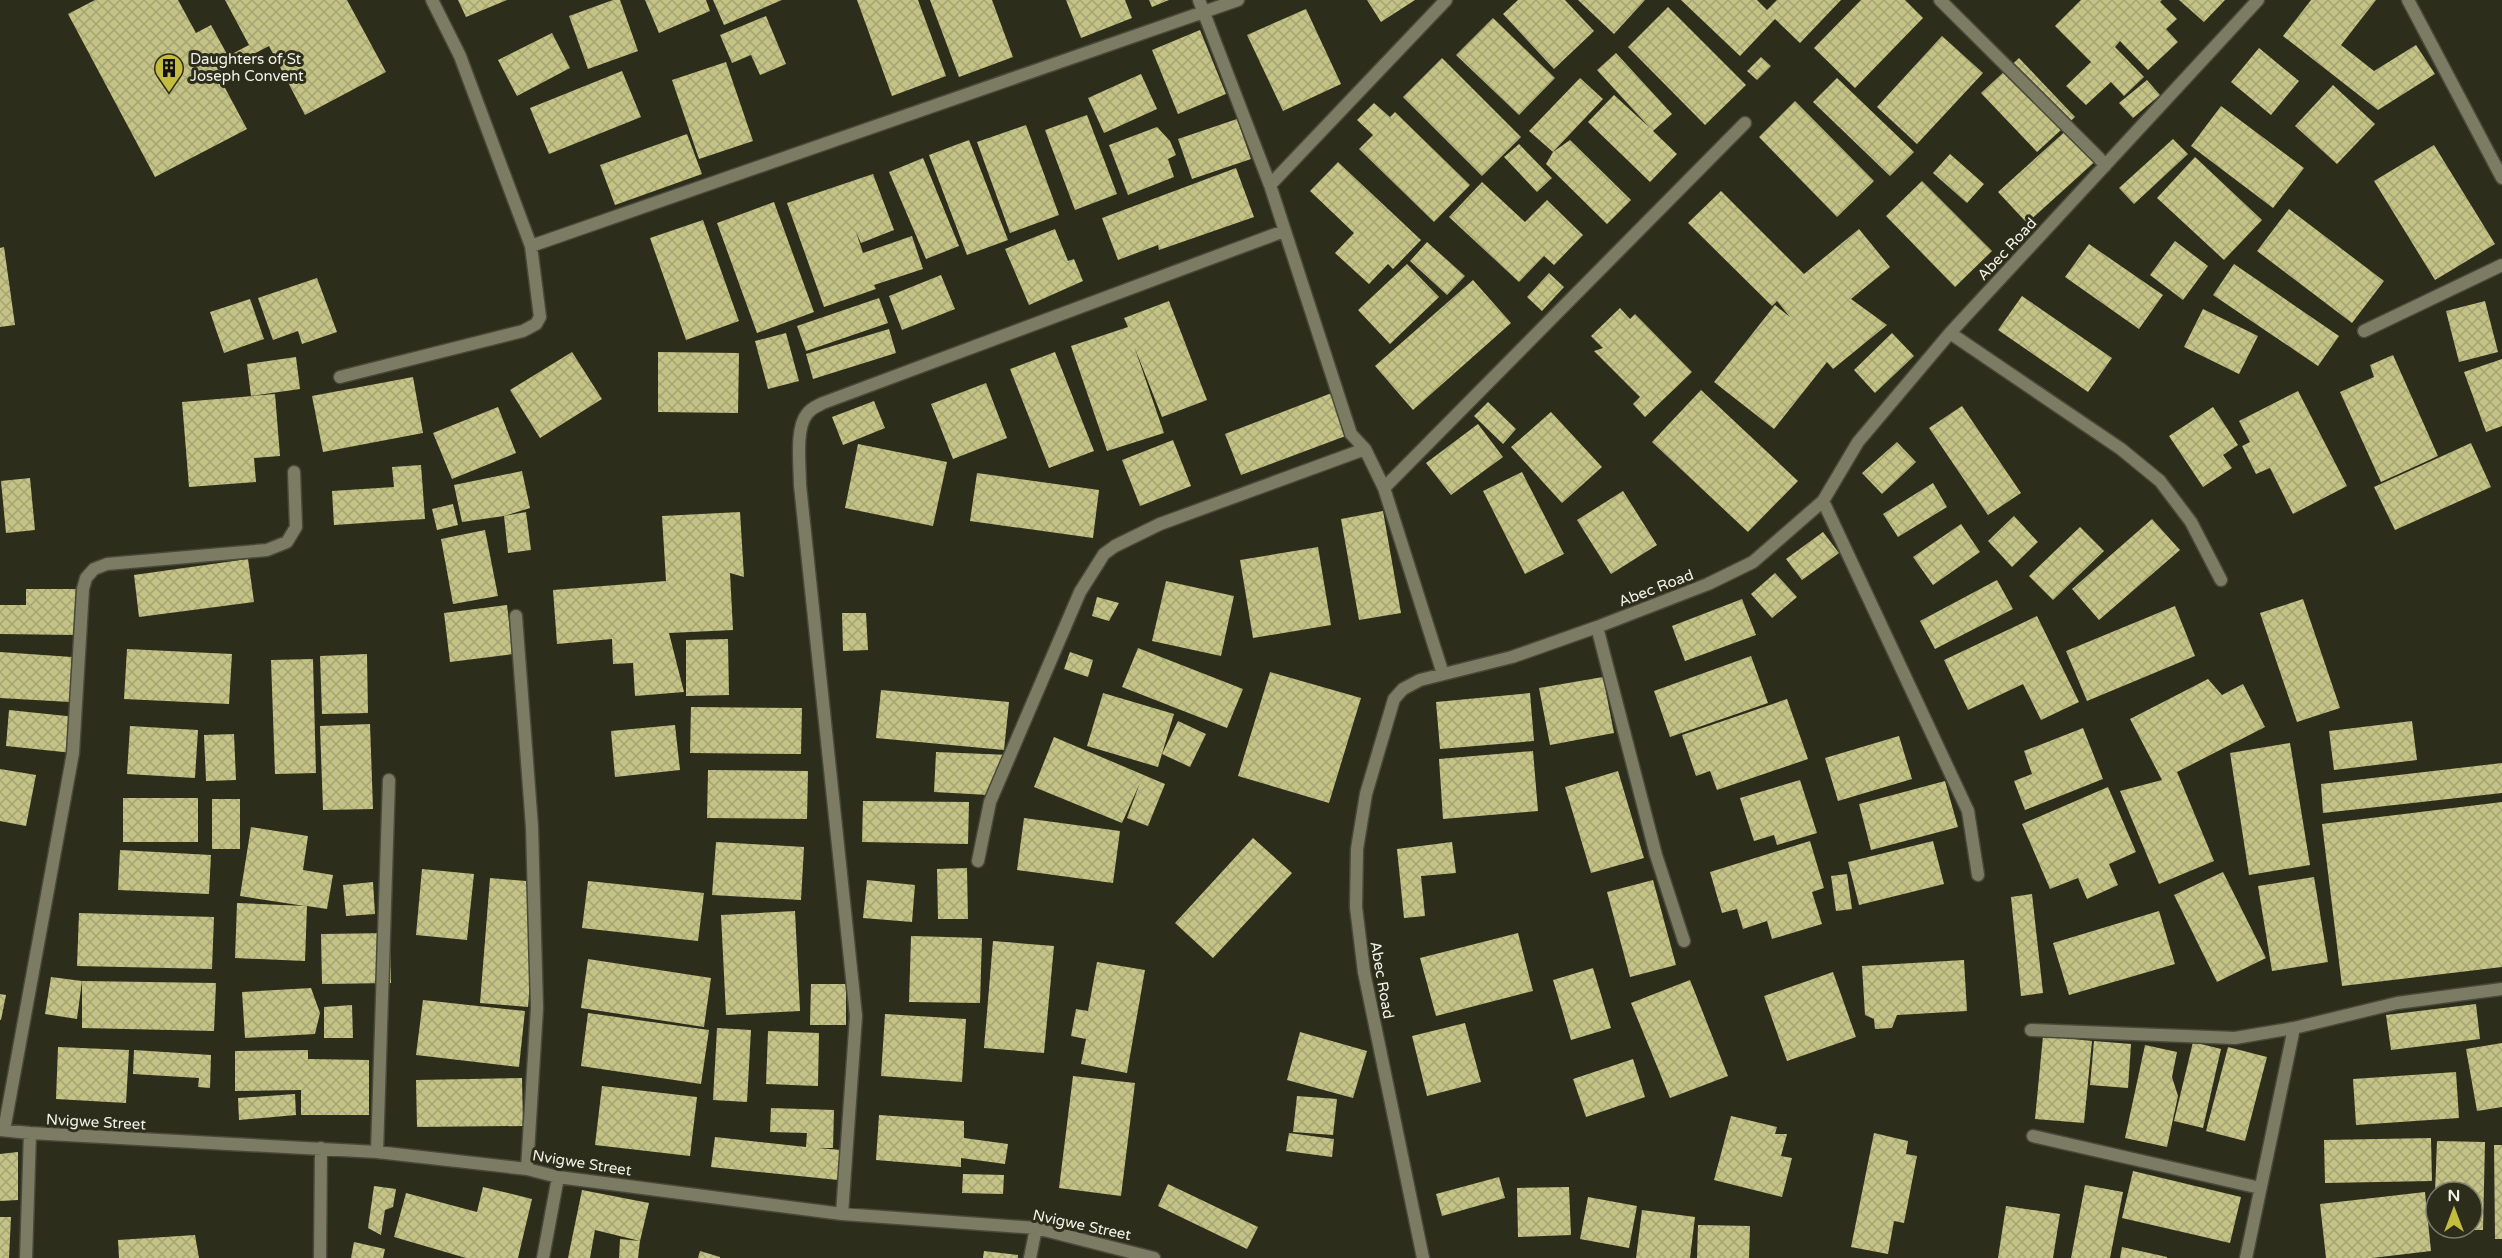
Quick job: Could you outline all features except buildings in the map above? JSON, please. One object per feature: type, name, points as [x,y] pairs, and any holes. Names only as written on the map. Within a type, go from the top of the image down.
[{"type":"street","points":[[340,377],[530,328],[539,320],[541,311],[531,246],[460,56],[432,0]]},
{"type":"street","points":[[531,246],[1202,6],[1238,0]]},
{"type":"street","points":[[1270,185],[1446,0]]},
{"type":"street","points":[[1940,0],[2099,158],[2104,166]]},
{"type":"street","name":"Abec Road","points":[[1423,1258],[1364,972],[1356,907],[1357,849],[1366,794],[1394,699],[1403,689],[1420,680],[1512,657],[1597,627],[1708,584],[1753,562],[1822,501],[1858,442],[1950,333],[2258,0]]},
{"type":"street","points":[[2408,0],[2502,178]]},
{"type":"street","points":[[1202,6],[1270,185],[1351,434],[1365,449],[1384,488],[1443,674]]},
{"type":"street","points":[[1384,488],[1744,123]]},
{"type":"street","points":[[842,1214],[856,1016],[800,485],[800,436],[805,416],[811,409],[823,403],[1284,231]]},
{"type":"street","points":[[2364,331],[2502,265]]},
{"type":"street","points":[[1950,333],[2121,449],[2160,481],[2191,522],[2222,580]]},
{"type":"street","points":[[978,861],[990,802],[1080,592],[1104,554],[1115,546],[1160,524],[1365,449]]},
{"type":"street","points":[[2,1130],[73,753],[83,589],[86,578],[94,569],[106,564],[267,550],[287,543],[296,527],[294,472]]},
{"type":"street","points":[[1822,501],[1968,811],[1978,875]]},
{"type":"street","points":[[516,616],[532,827],[537,1008],[527,1169]]},
{"type":"street","points":[[1597,627],[1656,855],[1684,941]]},
{"type":"street","points":[[376,1152],[389,780]]},
{"type":"street","points":[[2031,1030],[2235,1038],[2294,1028],[2397,1004],[2502,989]]},
{"type":"street","points":[[2246,1258],[2294,1028]]},
{"type":"street","name":"Nvigwe Street","points":[[2,1130],[30,1134],[376,1152],[527,1169],[558,1177],[842,1214],[1036,1228],[1154,1258]]},
{"type":"street","points":[[26,1258],[30,1134]]},
{"type":"street","points":[[2033,1136],[2260,1188]]},
{"type":"street","points":[[320,1258],[321,1148]]},
{"type":"street","points":[[543,1258],[558,1177]]},
{"type":"street","points":[[1030,1258],[1036,1228]]},
{"type":"place","name":"Daughters of St Joseph Convent","points":[[169,94]]}]
